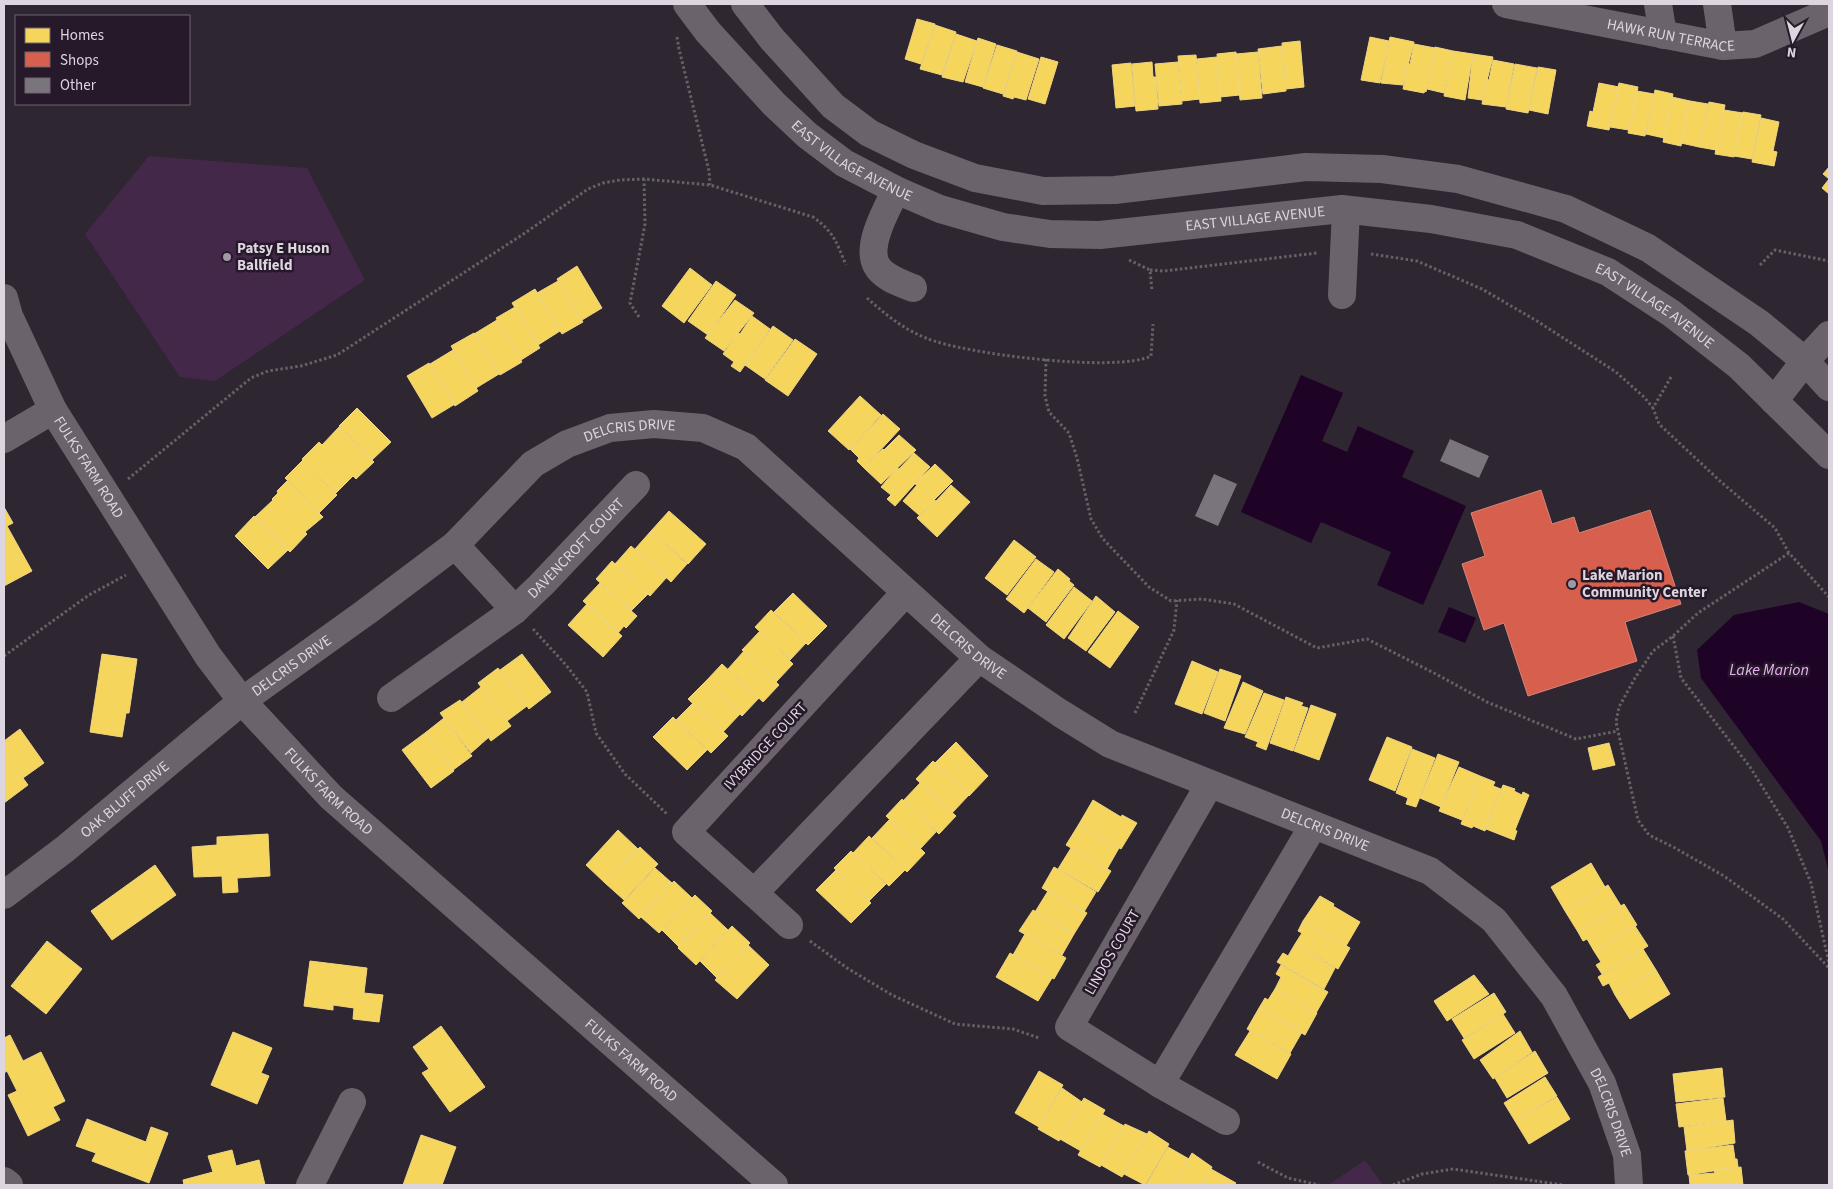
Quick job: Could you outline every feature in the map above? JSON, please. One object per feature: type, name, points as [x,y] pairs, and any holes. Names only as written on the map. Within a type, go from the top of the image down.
[{"type":"street","name":"EAST VILLAGE AVENUE","points":[[687,4],[708,32],[774,104],[807,135],[844,163],[896,190],[940,209],[1003,227],[1050,234],[1100,235],[1346,210],[1431,219],[1517,235],[1608,272],[1671,314],[1739,366],[1829,455]]},
{"type":"street","name":"EAST VILLAGE AVENUE","points":[[745,4],[772,39],[833,106],[869,133],[914,155],[975,178],[1043,192],[1115,190],[1306,167],[1382,169],[1458,179],[1566,209],[1648,248],[1759,323],[1805,361],[1829,387]]},
{"type":"street","name":"HAWK RUN TERRACE","points":[[1506,4],[1723,46],[1755,44],[1829,12]]},
{"type":"street","points":[[1658,4],[1663,35]]},
{"type":"street","points":[[1717,4],[1723,46]]},
{"type":"street","points":[[896,190],[876,236],[873,253],[877,267],[894,281],[913,288]]},
{"type":"street","points":[[1342,294],[1346,210]]},
{"type":"street","name":"FULKS FARM ROAD","points":[[4,298],[9,316],[53,410],[208,656],[242,701],[331,797],[774,1185]]},
{"type":"street","points":[[1774,401],[1805,361],[1829,335]]},
{"type":"street","points":[[4,439],[53,410]]},
{"type":"street","name":"DELCRIS DRIVE","points":[[242,701],[455,545],[534,464],[568,444],[610,428],[654,424],[703,428],[746,448],[978,658],[1060,713],[1110,744],[1209,785],[1430,871],[1494,920],[1554,996],[1602,1083],[1627,1155],[1629,1185]]},
{"type":"street","name":"DAVENCROFT COURT","points":[[391,698],[515,610],[636,485]]},
{"type":"street","name":"DAVENCROFT COURT","points":[[455,545],[515,610]]},
{"type":"street","name":"IVYBRIDGE COURT","points":[[686,832],[906,593]]},
{"type":"street","points":[[754,893],[978,658]]},
{"type":"street","name":"OAK BLUFF DRIVE","points":[[4,896],[65,850],[242,701]]},
{"type":"street","name":"LINDOS COURT","points":[[1209,785],[1069,1027],[1160,1084],[1226,1121]]},
{"type":"street","points":[[1160,1084],[1313,826]]},
{"type":"street","points":[[686,832],[789,925]]},
{"type":"street","points":[[310,1185],[352,1102]]},
{"type":"street","points":[[4,1181],[8,1185]]},
{"type":"path","points":[[677,34],[709,171],[710,185]]},
{"type":"path","points":[[640,317],[630,303],[645,224],[644,179]]},
{"type":"path","points":[[107,495],[251,378],[268,371],[301,366],[336,355],[525,233],[588,189],[602,183],[644,179],[710,185],[813,217],[835,237],[848,268]]},
{"type":"path","points":[[1760,265],[1776,250],[1829,261]]},
{"type":"path","points":[[1127,259],[1150,270],[1164,271],[1323,252]]},
{"type":"path","points":[[1366,253],[1417,261],[1482,289],[1537,321],[1616,372],[1644,396],[1653,408],[1659,424],[1720,481],[1775,528],[1789,553],[1829,597]]},
{"type":"path","points":[[1150,270],[1152,291]]},
{"type":"path","points":[[865,296],[885,314],[908,330],[928,339],[963,348],[1024,358],[1102,362],[1143,360],[1151,356],[1153,324]]},
{"type":"path","points":[[1046,359],[1045,396],[1049,412],[1069,433],[1077,458],[1091,519],[1103,539],[1149,587],[1171,601],[1202,599],[1234,604],[1317,648],[1367,639],[1487,702],[1576,739],[1618,731]]},
{"type":"path","points":[[1653,408],[1671,377]]},
{"type":"path","points":[[1789,553],[1698,613],[1653,651],[1619,707],[1616,722],[1638,820],[1649,835],[1676,848],[1724,876],[1783,919],[1829,968]]},
{"type":"path","points":[[4,656],[89,595],[150,563]]},
{"type":"path","points":[[1135,713],[1174,630],[1177,600]]},
{"type":"path","points":[[515,610],[566,665],[587,692],[596,732],[625,774],[686,832]]},
{"type":"path","points":[[1673,636],[1681,678],[1750,766],[1788,828],[1811,883],[1829,963]]},
{"type":"path","points":[[789,925],[847,968],[892,995],[955,1024],[1013,1028],[1039,1038]]},
{"type":"path","points":[[1258,1162],[1288,1178],[1319,1185]]},
{"type":"path","points":[[1393,1185],[1422,1174],[1453,1169],[1563,1185]]},
{"type":"shaded area","name":"Patsy E Huson Ballfield","points":[[149,156],[307,168],[365,280],[215,381],[180,377],[85,234]]},
{"type":"shaded area","points":[[1365,1160],[1383,1185],[1328,1185]]},
{"type":"water","points":[[1301,375],[1343,393],[1322,441],[1347,452],[1358,426],[1414,451],[1402,477],[1466,506],[1423,605],[1377,585],[1391,552],[1321,522],[1311,543],[1241,512]]},
{"type":"water","name":"Lake Marion","points":[[1799,602],[1829,614],[1829,873],[1821,841],[1701,678],[1697,650],[1734,615]]},
{"type":"water","points":[[1449,607],[1476,618],[1465,643],[1438,632]]},
{"type":"building: Homes","points":[[917,19],[935,24],[921,64],[905,59]]},
{"type":"building: Homes","points":[[935,25],[956,32],[942,75],[920,69]]},
{"type":"building: Homes","points":[[956,34],[977,41],[963,82],[942,77]]},
{"type":"building: Homes","points":[[1370,37],[1389,41],[1380,83],[1361,80]]},
{"type":"building: Homes","points":[[1390,37],[1414,42],[1403,85],[1381,83]]},
{"type":"building: Homes","points":[[978,38],[996,44],[983,87],[965,82]]},
{"type":"building: Homes","points":[[1300,41],[1304,87],[1286,89],[1282,43]]},
{"type":"building: Homes","points":[[1414,44],[1435,48],[1426,92],[1424,93],[1403,89]]},
{"type":"building: Homes","points":[[997,45],[1017,51],[1003,94],[983,88]]},
{"type":"building: Homes","points":[[1282,46],[1286,91],[1263,94],[1258,49]]},
{"type":"building: Homes","points":[[1435,47],[1453,51],[1444,93],[1427,89]]},
{"type":"building: Homes","points":[[1453,51],[1473,54],[1465,100],[1444,96]]},
{"type":"building: Homes","points":[[1017,52],[1039,59],[1026,100],[1003,96]]},
{"type":"building: Homes","points":[[1236,52],[1240,95],[1220,97],[1217,54]]},
{"type":"building: Homes","points":[[1258,52],[1262,98],[1240,100],[1236,54]]},
{"type":"building: Homes","points":[[1473,54],[1493,57],[1482,100],[1468,98]]},
{"type":"building: Homes","points":[[1196,55],[1200,99],[1182,101],[1178,56]]},
{"type":"building: Homes","points":[[1041,57],[1058,62],[1045,104],[1028,99]]},
{"type":"building: Homes","points":[[1217,57],[1221,101],[1200,103],[1197,59]]},
{"type":"building: Homes","points":[[1493,60],[1514,64],[1506,107],[1482,104],[1486,79],[1489,80]]},
{"type":"building: Homes","points":[[1152,62],[1153,77],[1156,77],[1158,109],[1136,111],[1132,64]]},
{"type":"building: Homes","points":[[1178,62],[1182,104],[1159,106],[1155,64]]},
{"type":"building: Homes","points":[[1131,63],[1135,106],[1116,108],[1112,65]]},
{"type":"building: Homes","points":[[1515,64],[1537,68],[1528,113],[1506,109]]},
{"type":"building: Homes","points":[[1538,67],[1556,70],[1548,114],[1529,110]]},
{"type":"building: Homes","points":[[1599,83],[1619,87],[1609,130],[1587,126],[1590,111],[1593,112]]},
{"type":"building: Homes","points":[[1619,83],[1638,87],[1629,130],[1610,127]]},
{"type":"building: Homes","points":[[1655,90],[1673,94],[1664,138],[1646,134]]},
{"type":"building: Homes","points":[[1637,91],[1654,94],[1645,136],[1628,133]]},
{"type":"building: Homes","points":[[1672,97],[1690,101],[1681,146],[1663,142]]},
{"type":"building: Homes","points":[[1690,101],[1708,104],[1699,147],[1681,143]]},
{"type":"building: Homes","points":[[1709,102],[1725,105],[1716,150],[1699,147]]},
{"type":"building: Homes","points":[[1724,110],[1743,113],[1734,157],[1715,154]]},
{"type":"building: Homes","points":[[1743,112],[1761,115],[1752,159],[1734,156]]},
{"type":"building: Homes","points":[[1761,118],[1779,122],[1773,151],[1777,152],[1774,166],[1752,162]]},
{"type":"building: Homes","points":[[1829,167],[1829,179],[1823,174]]},
{"type":"building: Homes","points":[[1829,179],[1829,194],[1822,188]]},
{"type":"building: Homes","points":[[577,266],[602,308],[582,320],[557,279]]},
{"type":"building: Homes","points":[[690,268],[712,285],[684,323],[662,306]]},
{"type":"building: Homes","points":[[558,281],[583,322],[562,334],[537,293]]},
{"type":"building: Homes","points":[[716,281],[736,295],[708,335],[688,321]]},
{"type":"building: Homes","points":[[535,289],[560,331],[538,345],[512,303]]},
{"type":"building: Homes","points":[[735,300],[754,313],[724,351],[705,338]]},
{"type":"building: Homes","points":[[515,307],[540,348],[521,360],[496,318]]},
{"type":"building: Homes","points":[[752,316],[770,329],[740,372],[731,366],[734,362],[723,354]]},
{"type":"building: Homes","points":[[497,320],[522,362],[500,375],[474,334]]},
{"type":"building: Homes","points":[[773,326],[793,340],[765,379],[745,365]]},
{"type":"building: Homes","points":[[474,333],[499,374],[476,388],[451,346]]},
{"type":"building: Homes","points":[[795,339],[817,354],[788,396],[765,380]]},
{"type":"building: Homes","points":[[453,350],[478,391],[455,406],[430,364]]},
{"type":"building: Homes","points":[[429,363],[455,404],[432,418],[407,376]]},
{"type":"building: Homes","points":[[860,396],[881,415],[849,450],[828,431]]},
{"type":"building: Homes","points":[[357,408],[391,442],[372,460],[339,426]]},
{"type":"building: Homes","points":[[883,414],[900,429],[864,468],[857,461],[859,458],[850,449]]},
{"type":"building: Homes","points":[[339,427],[374,462],[356,479],[322,445]]},
{"type":"building: Homes","points":[[899,435],[916,450],[881,484],[864,468]]},
{"type":"building: Homes","points":[[319,442],[353,476],[336,493],[302,459]]},
{"type":"building: Homes","points":[[914,453],[930,467],[895,506],[887,499],[891,495],[881,487],[897,468],[899,469]]},
{"type":"building: Homes","points":[[303,460],[337,495],[319,513],[285,478]]},
{"type":"building: Homes","points":[[935,464],[953,481],[919,515],[903,501],[917,485],[915,484]]},
{"type":"building: Homes","points":[[287,481],[323,517],[305,532],[272,499]]},
{"type":"building: Homes","points":[[951,485],[970,502],[937,537],[917,518]]},
{"type":"building: Homes","points":[[273,500],[307,534],[290,552],[255,517]]},
{"type":"building: Homes","points":[[4,507],[13,523],[7,526],[32,571],[4,586]]},
{"type":"building: Homes","points":[[669,511],[706,544],[688,564],[651,531]]},
{"type":"building: Homes","points":[[254,516],[288,550],[268,569],[235,536]]},
{"type":"building: Homes","points":[[651,531],[687,564],[671,582],[635,549]]},
{"type":"building: Homes","points":[[1014,540],[1036,557],[1007,595],[985,578]]},
{"type":"building: Homes","points":[[631,546],[667,577],[650,596],[615,564]]},
{"type":"building: Homes","points":[[1036,559],[1054,572],[1024,613],[1006,599]]},
{"type":"building: Homes","points":[[612,561],[648,594],[631,611],[596,579]]},
{"type":"building: Homes","points":[[1058,569],[1074,585],[1046,622],[1028,608]]},
{"type":"building: Homes","points":[[600,583],[637,616],[626,628],[624,626],[618,633],[583,601]]},
{"type":"building: Homes","points":[[1074,587],[1092,601],[1064,639],[1046,625]]},
{"type":"building: Homes","points":[[793,593],[827,626],[808,645],[774,612]]},
{"type":"building: Homes","points":[[1096,596],[1115,612],[1086,651],[1068,638]]},
{"type":"building: Homes","points":[[587,604],[622,636],[603,657],[568,625]]},
{"type":"building: Homes","points":[[771,610],[806,643],[790,660],[755,627]]},
{"type":"building: Homes","points":[[1118,611],[1139,627],[1110,668],[1088,652]]},
{"type":"building: Homes","points":[[760,631],[793,664],[776,682],[742,650]]},
{"type":"building: Homes","points":[[744,651],[779,685],[763,702],[728,669]]},
{"type":"building: Homes","points":[[102,654],[137,659],[129,713],[126,713],[122,737],[90,732]]},
{"type":"building: Homes","points":[[522,654],[551,692],[529,709],[500,670]]},
{"type":"building: Homes","points":[[1192,661],[1218,672],[1202,714],[1175,704]]},
{"type":"building: Homes","points":[[722,664],[759,698],[742,716],[706,681]]},
{"type":"building: Homes","points":[[498,668],[527,706],[507,721],[478,683]]},
{"type":"building: Homes","points":[[1220,669],[1241,676],[1225,721],[1204,713]]},
{"type":"building: Homes","points":[[706,681],[740,714],[723,732],[688,699]]},
{"type":"building: Homes","points":[[1243,682],[1263,691],[1245,734],[1224,728]]},
{"type":"building: Homes","points":[[481,687],[511,726],[491,741],[462,702]]},
{"type":"building: Homes","points":[[1264,693],[1284,700],[1266,750],[1256,746],[1258,742],[1245,737]]},
{"type":"building: Homes","points":[[1286,697],[1303,703],[1301,706],[1308,708],[1293,751],[1270,743]]},
{"type":"building: Homes","points":[[460,700],[489,737],[471,753],[440,713]]},
{"type":"building: Homes","points":[[693,703],[728,736],[711,753],[676,720]]},
{"type":"building: Homes","points":[[1311,705],[1336,714],[1319,760],[1294,751]]},
{"type":"building: Homes","points":[[673,717],[707,750],[687,770],[653,737]]},
{"type":"building: Homes","points":[[444,718],[472,756],[453,770],[425,733]]},
{"type":"building: Homes","points":[[20,729],[44,763],[23,778],[28,785],[4,803],[4,741]]},
{"type":"building: Homes","points":[[425,733],[454,771],[431,788],[402,750]]},
{"type":"building: Homes","points":[[1387,737],[1412,747],[1395,791],[1369,780]]},
{"type":"building: Homes","points":[[956,742],[988,776],[969,796],[935,763]]},
{"type":"building: Homes","points":[[1609,743],[1615,765],[1593,770],[1588,748]]},
{"type":"building: Homes","points":[[1412,749],[1435,758],[1416,807],[1406,804],[1408,798],[1396,793]]},
{"type":"building: Homes","points":[[1438,754],[1459,762],[1441,807],[1420,798]]},
{"type":"building: Homes","points":[[933,761],[969,795],[952,813],[916,779]]},
{"type":"building: Homes","points":[[1459,767],[1480,776],[1462,820],[1439,811]]},
{"type":"building: Homes","points":[[1480,776],[1495,782],[1493,786],[1501,789],[1485,831],[1461,824]]},
{"type":"building: Homes","points":[[920,783],[956,816],[939,834],[903,801]]},
{"type":"building: Homes","points":[[1503,785],[1515,789],[1514,791],[1522,795],[1523,792],[1529,795],[1515,830],[1517,831],[1514,840],[1486,829]]},
{"type":"building: Homes","points":[[902,799],[936,832],[920,849],[886,816]]},
{"type":"building: Homes","points":[[1093,800],[1121,817],[1122,815],[1137,823],[1121,849],[1079,824]]},
{"type":"building: Homes","points":[[890,819],[925,853],[907,872],[872,838]]},
{"type":"building: Homes","points":[[1079,824],[1119,848],[1107,869],[1066,845]]},
{"type":"building: Homes","points":[[618,830],[638,849],[605,883],[586,865]]},
{"type":"building: Homes","points":[[268,834],[270,876],[237,878],[238,892],[223,893],[222,876],[194,877],[192,847],[217,845],[217,837]]},
{"type":"building: Homes","points":[[869,836],[905,870],[889,886],[853,853]]},
{"type":"building: Homes","points":[[640,847],[658,864],[624,900],[605,883]]},
{"type":"building: Homes","points":[[1071,848],[1111,871],[1098,892],[1058,869]]},
{"type":"building: Homes","points":[[851,851],[886,884],[869,901],[834,868]]},
{"type":"building: Homes","points":[[1591,863],[1605,887],[1565,911],[1551,887]]},
{"type":"building: Homes","points":[[155,865],[176,895],[112,940],[91,911]]},
{"type":"building: Homes","points":[[1054,867],[1096,892],[1084,912],[1042,888]]},
{"type":"building: Homes","points":[[655,868],[672,883],[639,919],[622,903]]},
{"type":"building: Homes","points":[[836,870],[871,903],[851,923],[816,890]]},
{"type":"building: Homes","points":[[674,881],[692,898],[659,933],[641,917]]},
{"type":"building: Homes","points":[[1608,885],[1621,906],[1578,932],[1565,911]]},
{"type":"building: Homes","points":[[1048,891],[1087,913],[1074,934],[1035,912]]},
{"type":"building: Homes","points":[[695,895],[712,911],[679,947],[662,930]]},
{"type":"building: Homes","points":[[1320,896],[1360,922],[1346,946],[1303,921]]},
{"type":"building: Homes","points":[[1624,904],[1637,925],[1594,951],[1587,939],[1583,941],[1578,932]]},
{"type":"building: Homes","points":[[1033,910],[1074,934],[1062,955],[1019,931]]},
{"type":"building: Homes","points":[[710,913],[728,930],[696,965],[678,948]]},
{"type":"building: Homes","points":[[1303,921],[1350,948],[1338,969],[1295,944],[1302,933],[1298,931]]},
{"type":"building: Homes","points":[[732,926],[750,943],[717,978],[700,961]]},
{"type":"building: Homes","points":[[1635,926],[1648,946],[1602,974],[1596,965],[1601,962],[1594,951]]},
{"type":"building: Homes","points":[[1025,934],[1066,958],[1054,979],[1013,955]]},
{"type":"building: Homes","points":[[47,941],[82,969],[46,1014],[11,986]]},
{"type":"building: Homes","points":[[1295,944],[1335,968],[1324,989],[1277,962],[1283,953],[1288,956]]},
{"type":"building: Homes","points":[[748,945],[769,965],[737,999],[715,980]]},
{"type":"building: Homes","points":[[1643,949],[1656,970],[1615,995],[1609,983],[1603,986],[1598,977]]},
{"type":"building: Homes","points":[[1010,953],[1052,978],[1038,1001],[996,977]]},
{"type":"building: Homes","points":[[310,961],[367,968],[364,993],[383,995],[379,1022],[353,1019],[354,1008],[333,1005],[333,1010],[304,1006]]},
{"type":"building: Homes","points":[[1281,965],[1328,992],[1316,1013],[1275,989],[1281,977],[1276,974]]},
{"type":"building: Homes","points":[[1656,970],[1670,994],[1630,1019],[1615,995]]},
{"type":"building: Homes","points":[[1474,975],[1489,994],[1447,1021],[1434,1001]]},
{"type":"building: Homes","points":[[1275,989],[1317,1013],[1305,1035],[1259,1008],[1265,998],[1268,1000]]},
{"type":"building: Homes","points":[[1494,993],[1506,1012],[1464,1038],[1452,1019]]},
{"type":"building: Homes","points":[[1259,1008],[1302,1032],[1290,1053],[1247,1029]]},
{"type":"building: Homes","points":[[1503,1014],[1515,1033],[1474,1059],[1462,1040]]},
{"type":"building: Homes","points":[[441,1026],[485,1087],[450,1112],[422,1073],[429,1069],[413,1047]]},
{"type":"building: Homes","points":[[1250,1031],[1291,1054],[1277,1079],[1235,1055]]},
{"type":"building: Homes","points":[[1520,1031],[1532,1052],[1493,1079],[1480,1060]]},
{"type":"building: Homes","points":[[233,1032],[272,1048],[261,1073],[269,1076],[257,1104],[211,1085]]},
{"type":"building: Homes","points":[[10,1035],[23,1061],[41,1052],[65,1101],[53,1107],[60,1120],[28,1136],[8,1095],[17,1091],[7,1071],[4,1073],[4,1038]]},
{"type":"building: Homes","points":[[1535,1051],[1548,1073],[1507,1098],[1495,1078]]},
{"type":"building: Homes","points":[[1722,1068],[1725,1097],[1676,1102],[1673,1074]]},
{"type":"building: Homes","points":[[1039,1071],[1063,1085],[1039,1127],[1015,1113]]},
{"type":"building: Homes","points":[[1545,1077],[1557,1096],[1515,1121],[1504,1103]]},
{"type":"building: Homes","points":[[1062,1088],[1082,1102],[1059,1141],[1038,1129]]},
{"type":"building: Homes","points":[[1557,1097],[1570,1119],[1529,1144],[1515,1121]]},
{"type":"building: Homes","points":[[1084,1098],[1105,1110],[1081,1151],[1060,1139]]},
{"type":"building: Homes","points":[[1723,1098],[1726,1121],[1679,1127],[1676,1104]]},
{"type":"building: Homes","points":[[1102,1114],[1124,1126],[1100,1167],[1078,1155]]},
{"type":"building: Homes","points":[[87,1119],[146,1142],[151,1127],[168,1133],[149,1183],[92,1161],[96,1153],[76,1146]]},
{"type":"building: Homes","points":[[1733,1120],[1735,1143],[1687,1151],[1684,1127]]},
{"type":"building: Homes","points":[[1125,1124],[1147,1134],[1122,1177],[1101,1165]]},
{"type":"building: Homes","points":[[1149,1131],[1169,1144],[1145,1185],[1124,1174]]},
{"type":"building: Homes","points":[[421,1135],[456,1147],[442,1185],[403,1185]]},
{"type":"building: Homes","points":[[1733,1145],[1738,1167],[1688,1175],[1685,1151]]},
{"type":"building: Homes","points":[[1168,1147],[1189,1159],[1174,1185],[1146,1185]]},
{"type":"building: Homes","points":[[232,1150],[236,1166],[259,1160],[265,1185],[184,1185],[183,1180],[213,1172],[208,1156]]},
{"type":"building: Homes","points":[[1192,1153],[1212,1167],[1211,1169],[1201,1185],[1174,1185]]},
{"type":"building: Homes","points":[[1741,1167],[1743,1185],[1690,1185],[1689,1175],[1715,1173],[1714,1170]]},
{"type":"building: Homes","points":[[1211,1169],[1236,1183],[1234,1185],[1201,1185]]},
{"type":"building: Shops","name":"Lake Marion Community Center","points":[[1541,490],[1552,524],[1574,517],[1579,533],[1650,510],[1681,604],[1625,622],[1637,661],[1528,696],[1504,623],[1484,630],[1462,564],[1485,556],[1471,513]]},
{"type":"building: Other","points":[[1450,439],[1489,456],[1479,478],[1440,461]]},
{"type":"building: Other","points":[[1214,474],[1237,484],[1218,526],[1195,516]]},
{"type":"place","name":"Patsy E Huson Ballfield","points":[[227,257]]},
{"type":"place","name":"Lake Marion Community Center","points":[[1572,584]]}]
